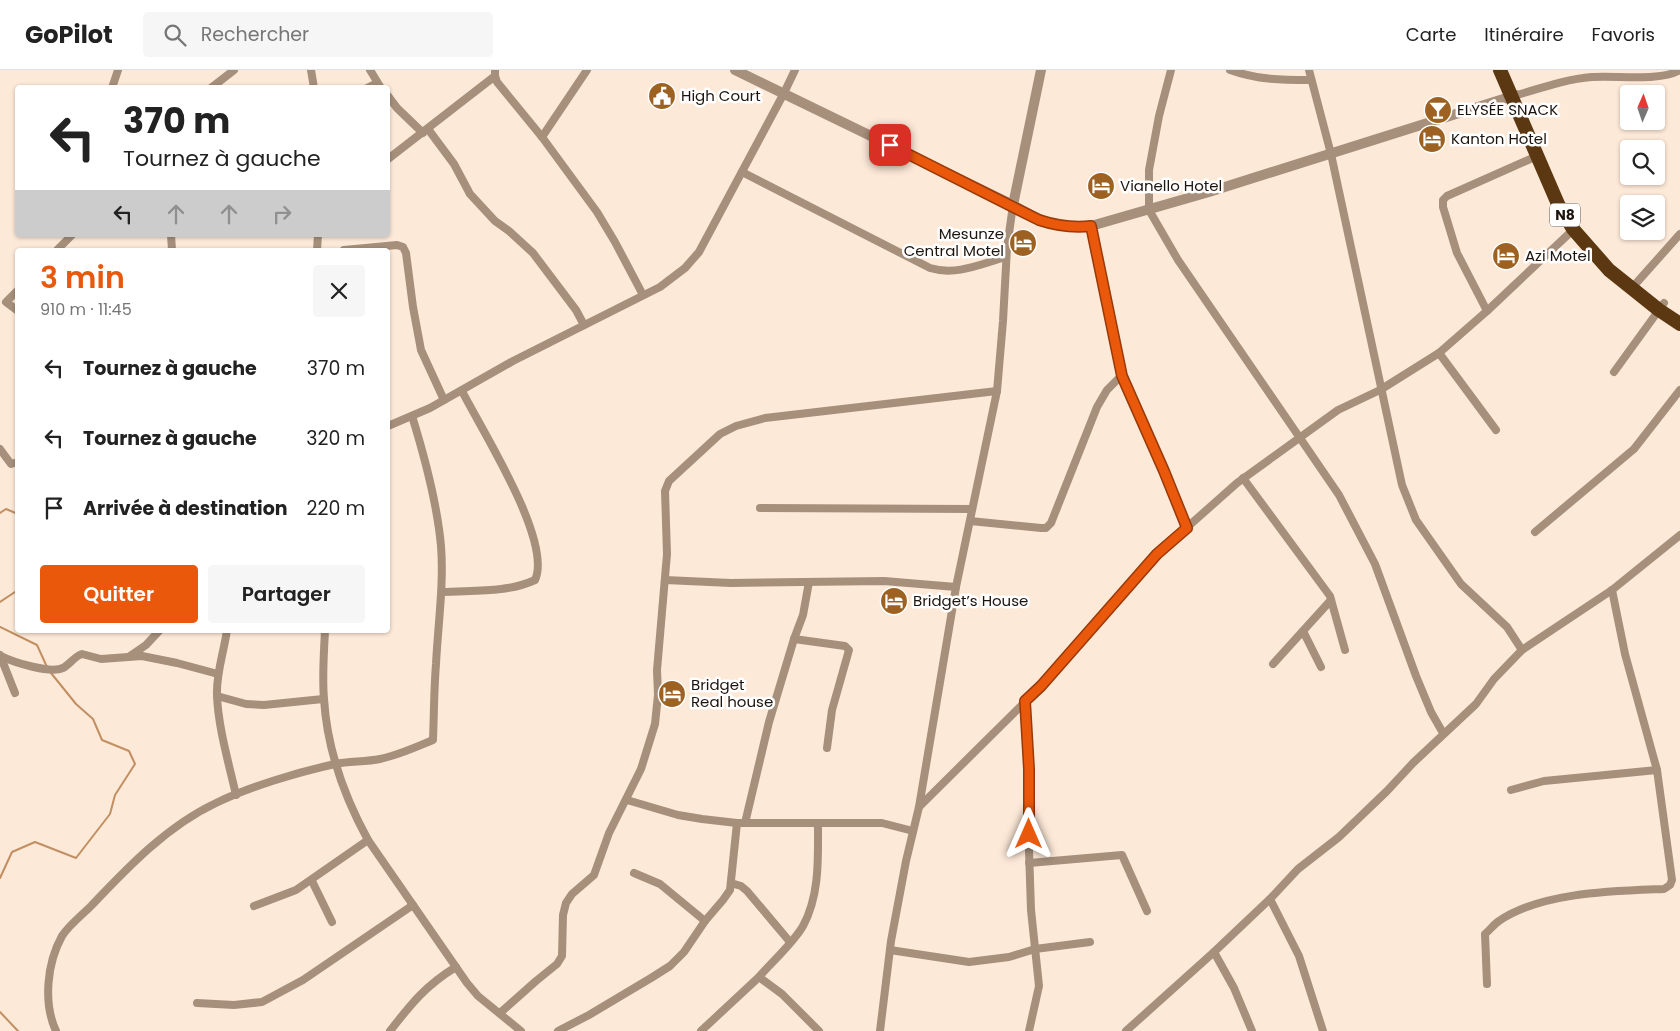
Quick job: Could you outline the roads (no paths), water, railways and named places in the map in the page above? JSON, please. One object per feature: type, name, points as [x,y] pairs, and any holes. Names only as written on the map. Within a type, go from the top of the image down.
[{"type":"highway","name":"N8","points":[[1500,70],[1576,227]]},
{"type":"highway","name":"N8","points":[[1506,70],[1537,156],[1558,204],[1576,227],[1634,286],[1662,307],[1680,324]]},
{"type":"highway","name":"N8","points":[[1662,307],[1680,314]]},
{"type":"street","points":[[113,85],[118,70]]},
{"type":"street","points":[[215,85],[234,70]]},
{"type":"street","points":[[311,70],[314,85]]},
{"type":"street","points":[[370,70],[379,85]]},
{"type":"street","points":[[542,137],[587,70]]},
{"type":"street","points":[[735,70],[1039,220],[1057,226],[1075,227],[1091,226],[1149,210],[1573,79],[1663,76],[1680,70]]},
{"type":"street","points":[[390,425],[462,391],[513,361],[643,295],[685,268],[698,252],[795,70]]},
{"type":"street","points":[[880,1031],[890,950],[918,807],[956,587],[997,391],[1006,257],[1013,206],[1041,70]]},
{"type":"street","points":[[1171,70],[1148,170],[1149,210],[1178,260],[1339,495],[1375,564],[1416,676],[1443,733]]},
{"type":"street","points":[[1230,70],[1248,77],[1276,80],[1311,80]]},
{"type":"street","points":[[1309,70],[1331,154],[1380,390],[1402,485],[1416,520],[1461,584],[1507,627],[1522,650]]},
{"type":"street","points":[[390,158],[426,131],[495,73],[497,82],[542,137],[597,212],[643,295]]},
{"type":"street","points":[[390,99],[397,108],[426,131],[454,164],[470,194],[495,221],[509,231],[532,253],[576,310],[584,325]]},
{"type":"street","points":[[1488,311],[1457,253],[1443,207],[1443,200],[1447,196],[1537,156]]},
{"type":"street","points":[[742,172],[930,268],[942,272],[955,271],[1006,257]]},
{"type":"street","points":[[1091,226],[1122,376],[1187,528]]},
{"type":"street","points":[[918,807],[1041,686],[1157,554],[1243,478],[1338,410],[1380,390],[1439,353],[1488,311],[1576,227]]},
{"type":"street","points":[[1634,286],[1680,234]]},
{"type":"street","points":[[59,248],[70,237]]},
{"type":"street","points":[[365,248],[397,245],[402,247],[406,254],[421,350],[444,400]]},
{"type":"street","points":[[15,293],[2,304],[15,310]]},
{"type":"street","points":[[1614,372],[1662,307]]},
{"type":"street","points":[[1439,353],[1496,430]]},
{"type":"street","points":[[970,521],[1046,528],[1051,523],[1097,407],[1107,390],[1122,376]]},
{"type":"street","points":[[1535,532],[1634,449],[1680,390]]},
{"type":"street","points":[[442,592],[517,586],[536,580],[539,572],[537,550],[515,490],[462,391]]},
{"type":"street","points":[[500,1013],[558,964],[562,956],[563,915],[566,903],[572,894],[594,875],[610,833],[641,769],[654,724],[658,695],[657,670],[667,554],[664,508],[666,485],[720,434],[736,426],[765,418],[997,391]]},
{"type":"street","points":[[56,1031],[48,1002],[49,977],[54,954],[63,935],[152,846],[184,820],[216,802],[274,781],[336,764],[378,759],[403,752],[433,740],[436,665],[442,592],[441,548],[438,516],[422,448],[412,416]]},
{"type":"street","points":[[0,449],[8,462],[11,464],[15,463]]},
{"type":"street","points":[[1243,478],[1330,596],[1345,650]]},
{"type":"street","points":[[760,508],[972,509]]},
{"type":"street","points":[[1126,1031],[1214,952],[1270,899],[1298,869],[1339,837],[1387,791],[1443,733],[1476,704],[1494,679],[1522,650],[1612,590],[1680,535]]},
{"type":"street","points":[[665,580],[731,583],[884,581],[956,587]]},
{"type":"street","points":[[558,1031],[612,1002],[670,966],[684,952],[705,921],[723,900],[732,883],[732,859],[741,823],[794,639],[803,615],[809,582]]},
{"type":"street","points":[[1487,984],[1485,934],[1512,913],[1538,904],[1596,892],[1664,889],[1670,885],[1672,880],[1657,770],[1625,654],[1612,590]]},
{"type":"street","points":[[1273,664],[1331,600]]},
{"type":"street","points":[[1303,631],[1321,667]]},
{"type":"street","points":[[130,656],[146,645],[157,633]]},
{"type":"street","points":[[226,633],[218,674],[217,696],[236,795]]},
{"type":"street","points":[[325,633],[324,699],[336,764],[356,818],[368,840],[478,996],[521,1031]]},
{"type":"street","points":[[794,639],[845,646],[849,650],[832,710],[828,748]]},
{"type":"street","points":[[0,656],[18,664],[54,670],[62,668],[82,654],[101,659],[130,656],[168,661],[218,674]]},
{"type":"street","points":[[0,656],[14,694]]},
{"type":"street","points":[[217,696],[246,704],[264,705],[324,699]]},
{"type":"street","points":[[1025,701],[1029,769],[1029,862],[1039,986],[1029,1031]]},
{"type":"street","points":[[1510,790],[1544,781],[1657,770]]},
{"type":"street","points":[[627,800],[678,815],[702,819],[741,823],[882,823],[913,831]]},
{"type":"street","points":[[701,1031],[759,977],[802,927],[811,906],[818,865],[818,823]]},
{"type":"street","points":[[254,906],[283,896],[312,881],[368,840]]},
{"type":"street","points":[[1029,862],[1122,855],[1147,911]]},
{"type":"street","points":[[634,873],[660,884],[705,921]]},
{"type":"street","points":[[312,881],[332,922]]},
{"type":"street","points":[[732,883],[748,891],[790,942]]},
{"type":"street","points":[[1270,899],[1299,956],[1323,1031]]},
{"type":"street","points":[[197,1003],[234,1005],[262,1002],[303,980],[413,905]]},
{"type":"street","points":[[890,950],[969,962],[1009,957],[1035,949],[1090,942]]},
{"type":"street","points":[[1214,952],[1234,988],[1252,1031]]},
{"type":"street","points":[[390,1031],[417,997],[438,978],[456,967]]},
{"type":"street","points":[[759,977],[782,994],[819,1031]]},
{"type":"waterway","points":[[0,513],[6,509],[15,513]]},
{"type":"waterway","points":[[0,602],[15,592]]},
{"type":"waterway","points":[[0,627],[37,645],[47,667]]},
{"type":"waterway","points":[[0,878],[12,852],[35,842],[76,858],[110,814],[115,795],[135,764],[129,751],[102,740],[93,719],[76,704],[51,673]]},
{"type":"waterway","points":[[0,1012],[18,1031]]},
{"type":"place","name":"High Court","points":[[662,96]]},
{"type":"place","name":"ELYSÉE SNACK","points":[[1438,110]]},
{"type":"place","name":"Kanton Hotel","points":[[1432,139]]},
{"type":"place","name":"Vianello Hotel","points":[[1101,186]]},
{"type":"place","name":"Mesunze Central Motel","points":[[1023,243]]},
{"type":"place","name":"Azi Motel","points":[[1506,256]]},
{"type":"place","name":"Bridget’s House","points":[[894,601]]},
{"type":"place","name":"Bridget Real house","points":[[672,694]]}]
